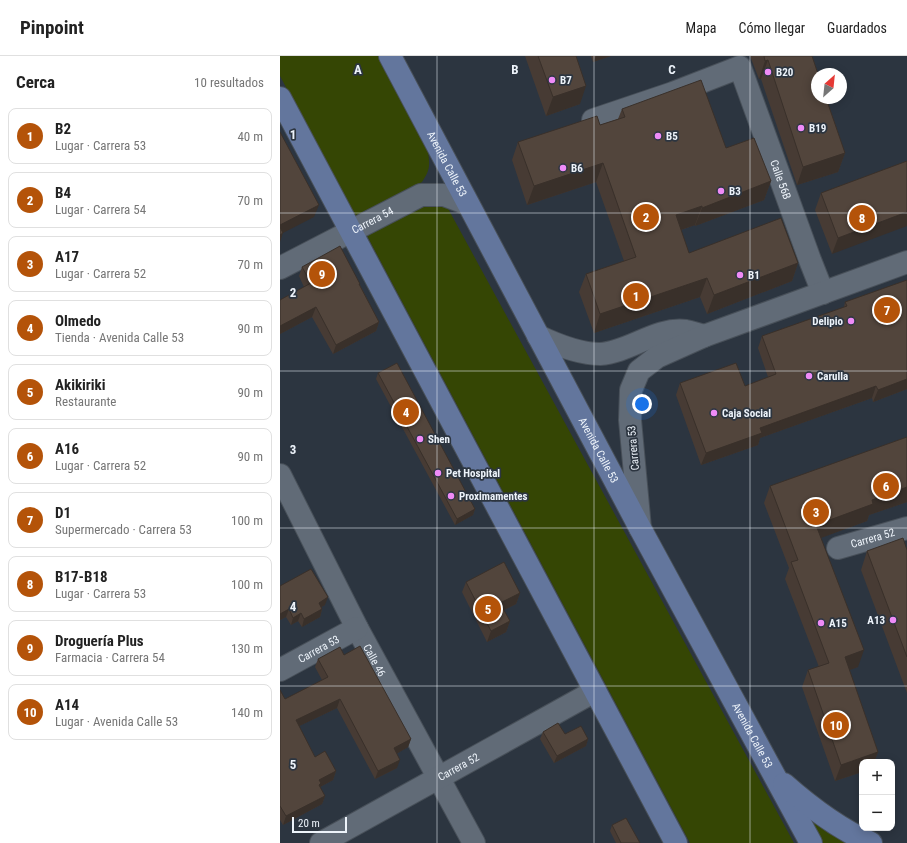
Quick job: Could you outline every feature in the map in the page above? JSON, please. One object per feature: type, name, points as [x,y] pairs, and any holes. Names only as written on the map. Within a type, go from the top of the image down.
[{"type":"main road","name":"Avenida Calle 53","points":[[390,56],[640,528],[811,843]]},
{"type":"main road","points":[[280,98],[676,843]]},
{"type":"main road","points":[[774,776],[833,823],[871,843]]},
{"type":"street","name":"Calle 56B","points":[[593,120],[673,93],[740,67],[823,293]]},
{"type":"street","name":"Carrera 54","points":[[280,268],[421,195],[444,195],[468,204]]},
{"type":"street","name":"Carrera 53","points":[[640,528],[630,420],[631,390],[639,371],[657,357],[704,336],[907,262]]},
{"type":"street","points":[[538,336],[559,345],[588,353],[601,354],[613,352],[666,332],[686,331],[704,336]]},
{"type":"street","name":"Calle 46","points":[[280,475],[357,628],[440,778],[474,843]]},
{"type":"street","name":"Carrera 52","points":[[838,548],[907,528]]},
{"type":"street","name":"Carrera 53","points":[[280,670],[357,628]]},
{"type":"street","name":"Carrera 52","points":[[321,843],[595,691]]},
{"type":"green space","points":[[280,56],[378,56],[428,152],[429,168],[422,182],[355,216],[280,76]]},
{"type":"green space","points":[[429,202],[445,203],[794,843],[690,843],[366,234]]},
{"type":"green space","points":[[798,806],[854,843],[819,843]]},
{"type":"building","points":[[538,56],[576,56],[586,86],[553,97]]},
{"type":"building","name":"B19","points":[[764,56],[812,56],[816,68],[811,68],[811,104],[828,104],[845,153],[803,167],[768,60],[765,61]]},
{"type":"building","points":[[701,80],[726,148],[754,138],[771,181],[702,208],[702,206],[676,215],[689,253],[781,218],[798,263],[714,295],[707,278],[600,314],[586,274],[636,257],[603,163],[534,186],[518,142],[597,116],[600,125],[625,117],[622,109]]},
{"type":"building","points":[[280,132],[319,205],[280,225]]},
{"type":"building","points":[[907,161],[907,212],[838,238],[821,193]]},
{"type":"building","points":[[280,227],[283,233],[280,235]]},
{"type":"building","points":[[340,246],[379,322],[336,345],[316,307],[280,326],[280,300],[311,283],[302,267]]},
{"type":"building","points":[[907,280],[907,379],[878,390],[876,386],[760,428],[762,433],[706,453],[680,383],[736,363],[745,386],[776,374],[762,336],[847,306],[845,302]]},
{"type":"building","points":[[397,363],[475,509],[457,519],[378,373]]},
{"type":"building","points":[[907,437],[907,487],[872,500],[873,504],[816,525],[864,650],[845,657],[878,752],[841,765],[808,670],[829,663],[791,562],[798,560],[770,486]]},
{"type":"building","points":[[903,538],[907,550],[907,657],[867,551]]},
{"type":"building","points":[[504,562],[520,593],[500,603],[510,621],[491,631],[466,582]]},
{"type":"building","points":[[311,569],[328,597],[319,603],[322,609],[304,619],[301,613],[293,618],[289,609],[280,614],[280,586]]},
{"type":"building","points":[[360,646],[411,739],[394,748],[400,760],[378,771],[340,699],[296,720],[315,757],[325,751],[336,771],[319,780],[321,783],[319,785],[325,796],[286,816],[280,806],[280,690],[285,699],[328,677],[318,659],[340,647],[344,655]]},
{"type":"building","points":[[558,723],[565,734],[581,726],[588,739],[557,756],[543,732]]},
{"type":"building","points":[[626,818],[640,843],[621,843],[612,825]]},
{"type":"place","name":"B20","points":[[768,72]]},
{"type":"place","name":"B7","points":[[552,80]]},
{"type":"place","name":"B19","points":[[801,128]]},
{"type":"place","name":"B5","points":[[658,136]]},
{"type":"place","name":"B6","points":[[563,168]]},
{"type":"place","name":"B3","points":[[721,191]]},
{"type":"place","name":"B4","points":[[646,217]]},
{"type":"place","name":"B17-B18","points":[[862,218]]},
{"type":"place","name":"Droguería Plus","points":[[322,274]]},
{"type":"place","name":"B1","points":[[740,275]]},
{"type":"place","name":"B2","points":[[636,296]]},
{"type":"place","name":"D1","points":[[887,310]]},
{"type":"place","name":"Delipio","points":[[851,321]]},
{"type":"place","name":"Carulla","points":[[809,376]]},
{"type":"place","name":"Olmedo","points":[[406,412]]},
{"type":"place","name":"Caja Social","points":[[714,413]]},
{"type":"place","name":"Shen","points":[[420,439]]},
{"type":"place","name":"Pet Hospital","points":[[438,473]]},
{"type":"place","name":"A16","points":[[886,486]]},
{"type":"place","name":"Proximamentes","points":[[451,496]]},
{"type":"place","name":"A17","points":[[816,512]]},
{"type":"place","name":"Akikiriki","points":[[488,609]]},
{"type":"place","name":"A13","points":[[893,620]]},
{"type":"place","name":"A15","points":[[821,623]]},
{"type":"place","name":"A14","points":[[836,725]]}]
